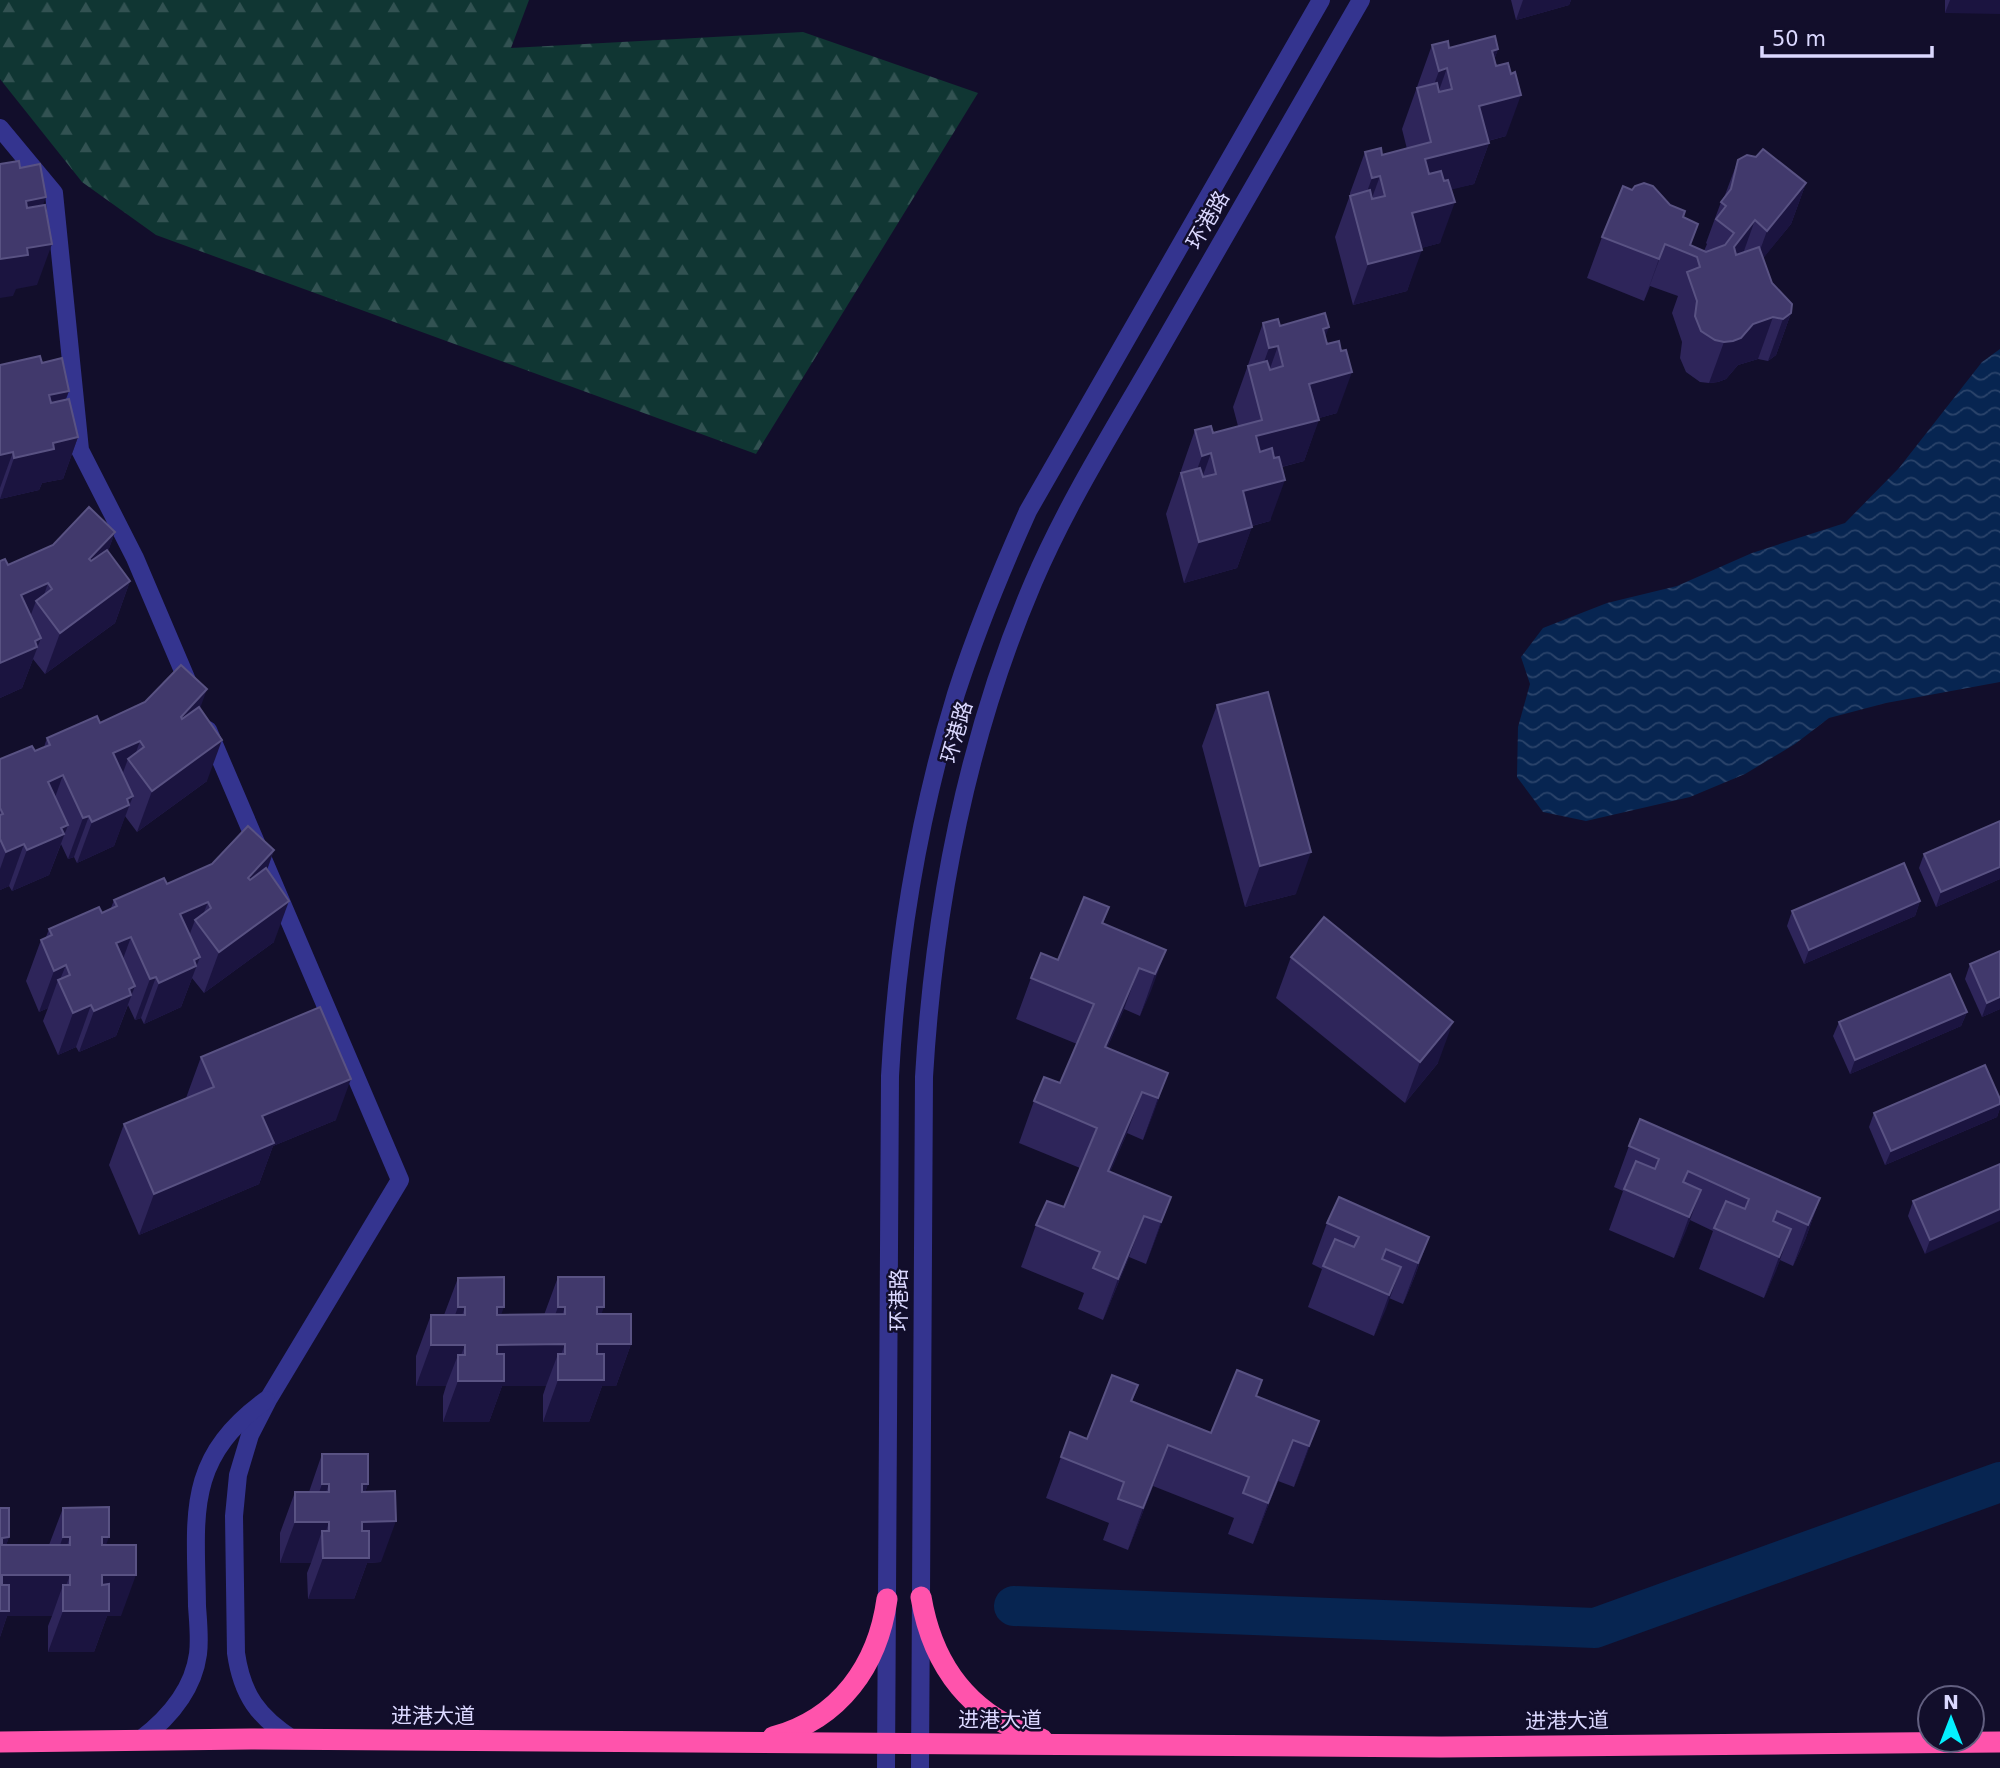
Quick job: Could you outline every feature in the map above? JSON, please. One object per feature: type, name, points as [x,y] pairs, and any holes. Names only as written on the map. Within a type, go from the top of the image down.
[{"type":"highway","points":[[921,1597],[925,1619],[941,1661],[969,1698],[985,1711],[1021,1732],[1051,1741],[1083,1745]]},
{"type":"highway","points":[[737,1742],[757,1740],[796,1729],[830,1708],[845,1694],[869,1660],[878,1641],[887,1599]]},
{"type":"highway","name":"进港大道","points":[[0,1742],[294,1740],[1452,1747],[2000,1742]]},
{"type":"street","name":"环港路","points":[[886,1768],[889,1154],[893,1024],[910,882],[923,819],[957,693],[1001,571],[1028,511],[1321,0]]},
{"type":"street","name":"环港路","points":[[920,1768],[923,1077],[927,1014],[944,888],[971,764],[1009,643],[1058,526],[1361,0]]},
{"type":"street","points":[[0,128],[54,193],[80,450],[135,558],[400,1180],[269,1398],[250,1435],[238,1475],[233,1516],[236,1653],[239,1674],[247,1695],[260,1713],[275,1728],[294,1740]]},
{"type":"street","points":[[141,1740],[162,1724],[179,1703],[191,1679],[198,1654],[196,1518],[200,1489],[210,1461],[226,1437],[246,1416],[269,1398]]},
{"type":"street","points":[[887,1567],[893,1580],[900,1583],[915,1580],[921,1567]]},
{"type":"green space","points":[[0,0],[529,0],[511,48],[803,32],[978,93],[756,454],[156,235],[82,182],[0,79]]},
{"type":"water","points":[[2000,349],[2000,682],[1886,703],[1829,718],[1795,744],[1745,774],[1690,797],[1586,821],[1543,812],[1517,777],[1518,727],[1530,684],[1521,657],[1543,628],[1607,603],[1677,586],[1752,553],[1845,523],[1899,468],[1982,362]]},
{"type":"building","points":[[1495,36],[1498,49],[1492,51],[1496,66],[1508,63],[1511,74],[1515,72],[1521,95],[1479,106],[1489,143],[1425,159],[1429,174],[1441,171],[1444,181],[1448,180],[1455,202],[1412,213],[1422,250],[1368,264],[1350,196],[1370,190],[1372,199],[1385,196],[1380,176],[1372,178],[1365,152],[1381,148],[1382,155],[1431,142],[1417,88],[1437,83],[1439,92],[1452,89],[1447,68],[1439,71],[1432,45],[1448,41],[1449,48]]},
{"type":"building","points":[[1763,149],[1806,183],[1767,231],[1755,220],[1734,247],[1736,255],[1759,247],[1772,283],[1792,304],[1791,313],[1783,319],[1773,317],[1753,324],[1741,338],[1733,341],[1715,340],[1701,331],[1695,316],[1697,301],[1687,272],[1700,267],[1697,257],[1665,244],[1659,259],[1602,237],[1623,186],[1632,190],[1644,183],[1653,186],[1670,205],[1685,211],[1683,217],[1698,224],[1690,245],[1706,252],[1725,245],[1734,233],[1716,219],[1726,206],[1721,202],[1731,189],[1738,160],[1747,155],[1756,157]]},
{"type":"building","points":[[19,161],[20,168],[40,164],[46,197],[26,201],[27,208],[45,205],[52,244],[27,248],[28,255],[0,259],[0,164]]},
{"type":"building","points":[[1325,313],[1329,327],[1323,329],[1327,344],[1339,341],[1341,351],[1346,350],[1352,372],[1309,384],[1319,420],[1256,436],[1260,452],[1272,448],[1274,458],[1279,457],[1285,480],[1243,491],[1252,527],[1199,542],[1181,473],[1200,468],[1203,477],[1216,474],[1211,453],[1202,456],[1195,430],[1211,426],[1213,433],[1262,420],[1248,366],[1267,361],[1270,370],[1283,366],[1278,346],[1269,348],[1263,323],[1278,319],[1280,326]]},
{"type":"building","points":[[40,356],[42,363],[62,358],[69,391],[49,395],[51,403],[69,399],[78,437],[53,443],[54,449],[14,458],[13,452],[0,455],[0,365]]},
{"type":"building","points":[[89,507],[115,532],[89,559],[91,561],[107,550],[130,581],[60,633],[36,601],[52,589],[48,583],[21,595],[41,638],[35,641],[37,647],[0,663],[0,561],[5,559],[8,565],[53,545]]},
{"type":"building","points":[[181,665],[207,689],[182,719],[199,707],[222,740],[152,791],[128,759],[144,747],[140,741],[113,753],[133,796],[127,799],[129,805],[92,822],[89,816],[83,818],[63,775],[48,782],[68,825],[61,828],[64,834],[27,850],[24,844],[6,852],[0,839],[0,815],[3,814],[0,808],[0,759],[32,746],[35,751],[50,745],[47,738],[97,716],[100,723],[145,702]]},
{"type":"building","points":[[1268,692],[1311,852],[1260,866],[1217,705]]},
{"type":"building","points":[[2000,821],[2000,867],[1941,892],[1924,854]]},
{"type":"building","points":[[248,826],[274,850],[248,878],[250,880],[266,868],[289,901],[219,952],[195,920],[211,908],[208,902],[180,914],[200,957],[194,960],[196,966],[159,983],[156,977],[150,979],[131,937],[116,943],[135,986],[129,989],[131,995],[94,1011],[91,1005],[73,1013],[58,980],[70,975],[66,965],[54,971],[41,940],[52,935],[49,929],[99,907],[102,913],[117,906],[114,900],[164,878],[167,884],[212,864]]},
{"type":"building","points":[[1904,863],[1920,901],[1809,950],[1792,911]]},
{"type":"building","points":[[1084,897],[1109,907],[1102,923],[1166,950],[1155,974],[1139,968],[1105,1047],[1168,1073],[1158,1098],[1142,1092],[1108,1171],[1171,1197],[1161,1222],[1144,1216],[1118,1279],[1093,1268],[1100,1252],[1036,1225],[1047,1201],[1064,1207],[1097,1128],[1034,1101],[1044,1077],[1060,1083],[1094,1004],[1031,978],[1041,953],[1058,960]]},
{"type":"building","points":[[1324,917],[1453,1022],[1420,1062],[1291,957]]},
{"type":"building","points":[[2000,951],[2000,997],[1987,1003],[1970,964]]},
{"type":"building","points":[[1950,974],[1967,1012],[1855,1060],[1839,1022]]},
{"type":"building","points":[[320,1007],[351,1079],[262,1116],[274,1143],[154,1194],[124,1124],[214,1087],[201,1057]]},
{"type":"building","points":[[1985,1065],[2000,1104],[1891,1151],[1874,1113]]},
{"type":"building","points":[[1640,1119],[1820,1198],[1808,1225],[1777,1211],[1773,1221],[1791,1229],[1779,1257],[1714,1228],[1726,1201],[1745,1209],[1749,1199],[1688,1171],[1683,1182],[1701,1190],[1689,1217],[1624,1189],[1636,1161],[1655,1169],[1659,1159],[1629,1146]]},
{"type":"building","points":[[2000,1164],[2000,1209],[1930,1240],[1913,1201]]},
{"type":"building","points":[[1339,1197],[1429,1237],[1418,1263],[1386,1249],[1382,1259],[1401,1267],[1389,1295],[1323,1266],[1335,1239],[1354,1247],[1359,1237],[1327,1223]]},
{"type":"building","points":[[504,1277],[504,1307],[497,1307],[497,1315],[565,1314],[565,1307],[558,1307],[558,1277],[604,1277],[604,1307],[597,1307],[597,1314],[631,1314],[631,1344],[597,1344],[597,1354],[604,1354],[604,1380],[558,1380],[558,1354],[565,1354],[565,1344],[497,1345],[497,1354],[504,1354],[504,1381],[458,1381],[458,1355],[465,1355],[465,1345],[431,1345],[431,1315],[465,1315],[465,1307],[458,1307],[458,1278]]},
{"type":"building","points":[[1237,1370],[1262,1380],[1256,1396],[1319,1421],[1309,1446],[1293,1440],[1268,1503],[1243,1493],[1249,1477],[1168,1445],[1143,1508],[1118,1499],[1124,1482],[1061,1457],[1070,1432],[1087,1439],[1112,1375],[1138,1385],[1131,1401],[1211,1433]]},
{"type":"building","points":[[322,1454],[368,1454],[368,1484],[362,1484],[362,1492],[395,1491],[396,1521],[362,1522],[362,1531],[369,1531],[369,1558],[323,1558],[322,1531],[329,1531],[329,1522],[295,1522],[295,1492],[329,1492],[329,1484],[322,1484]]},
{"type":"building","points":[[109,1507],[109,1537],[102,1537],[102,1545],[136,1545],[136,1575],[102,1575],[102,1585],[109,1584],[109,1611],[63,1611],[63,1585],[70,1585],[70,1575],[2,1575],[2,1585],[9,1585],[9,1611],[0,1611],[0,1508],[9,1508],[9,1537],[2,1538],[2,1545],[70,1545],[70,1537],[63,1537],[63,1508]]},
{"type":"waterway","points":[[1014,1606],[1595,1628],[2000,1482]]}]
